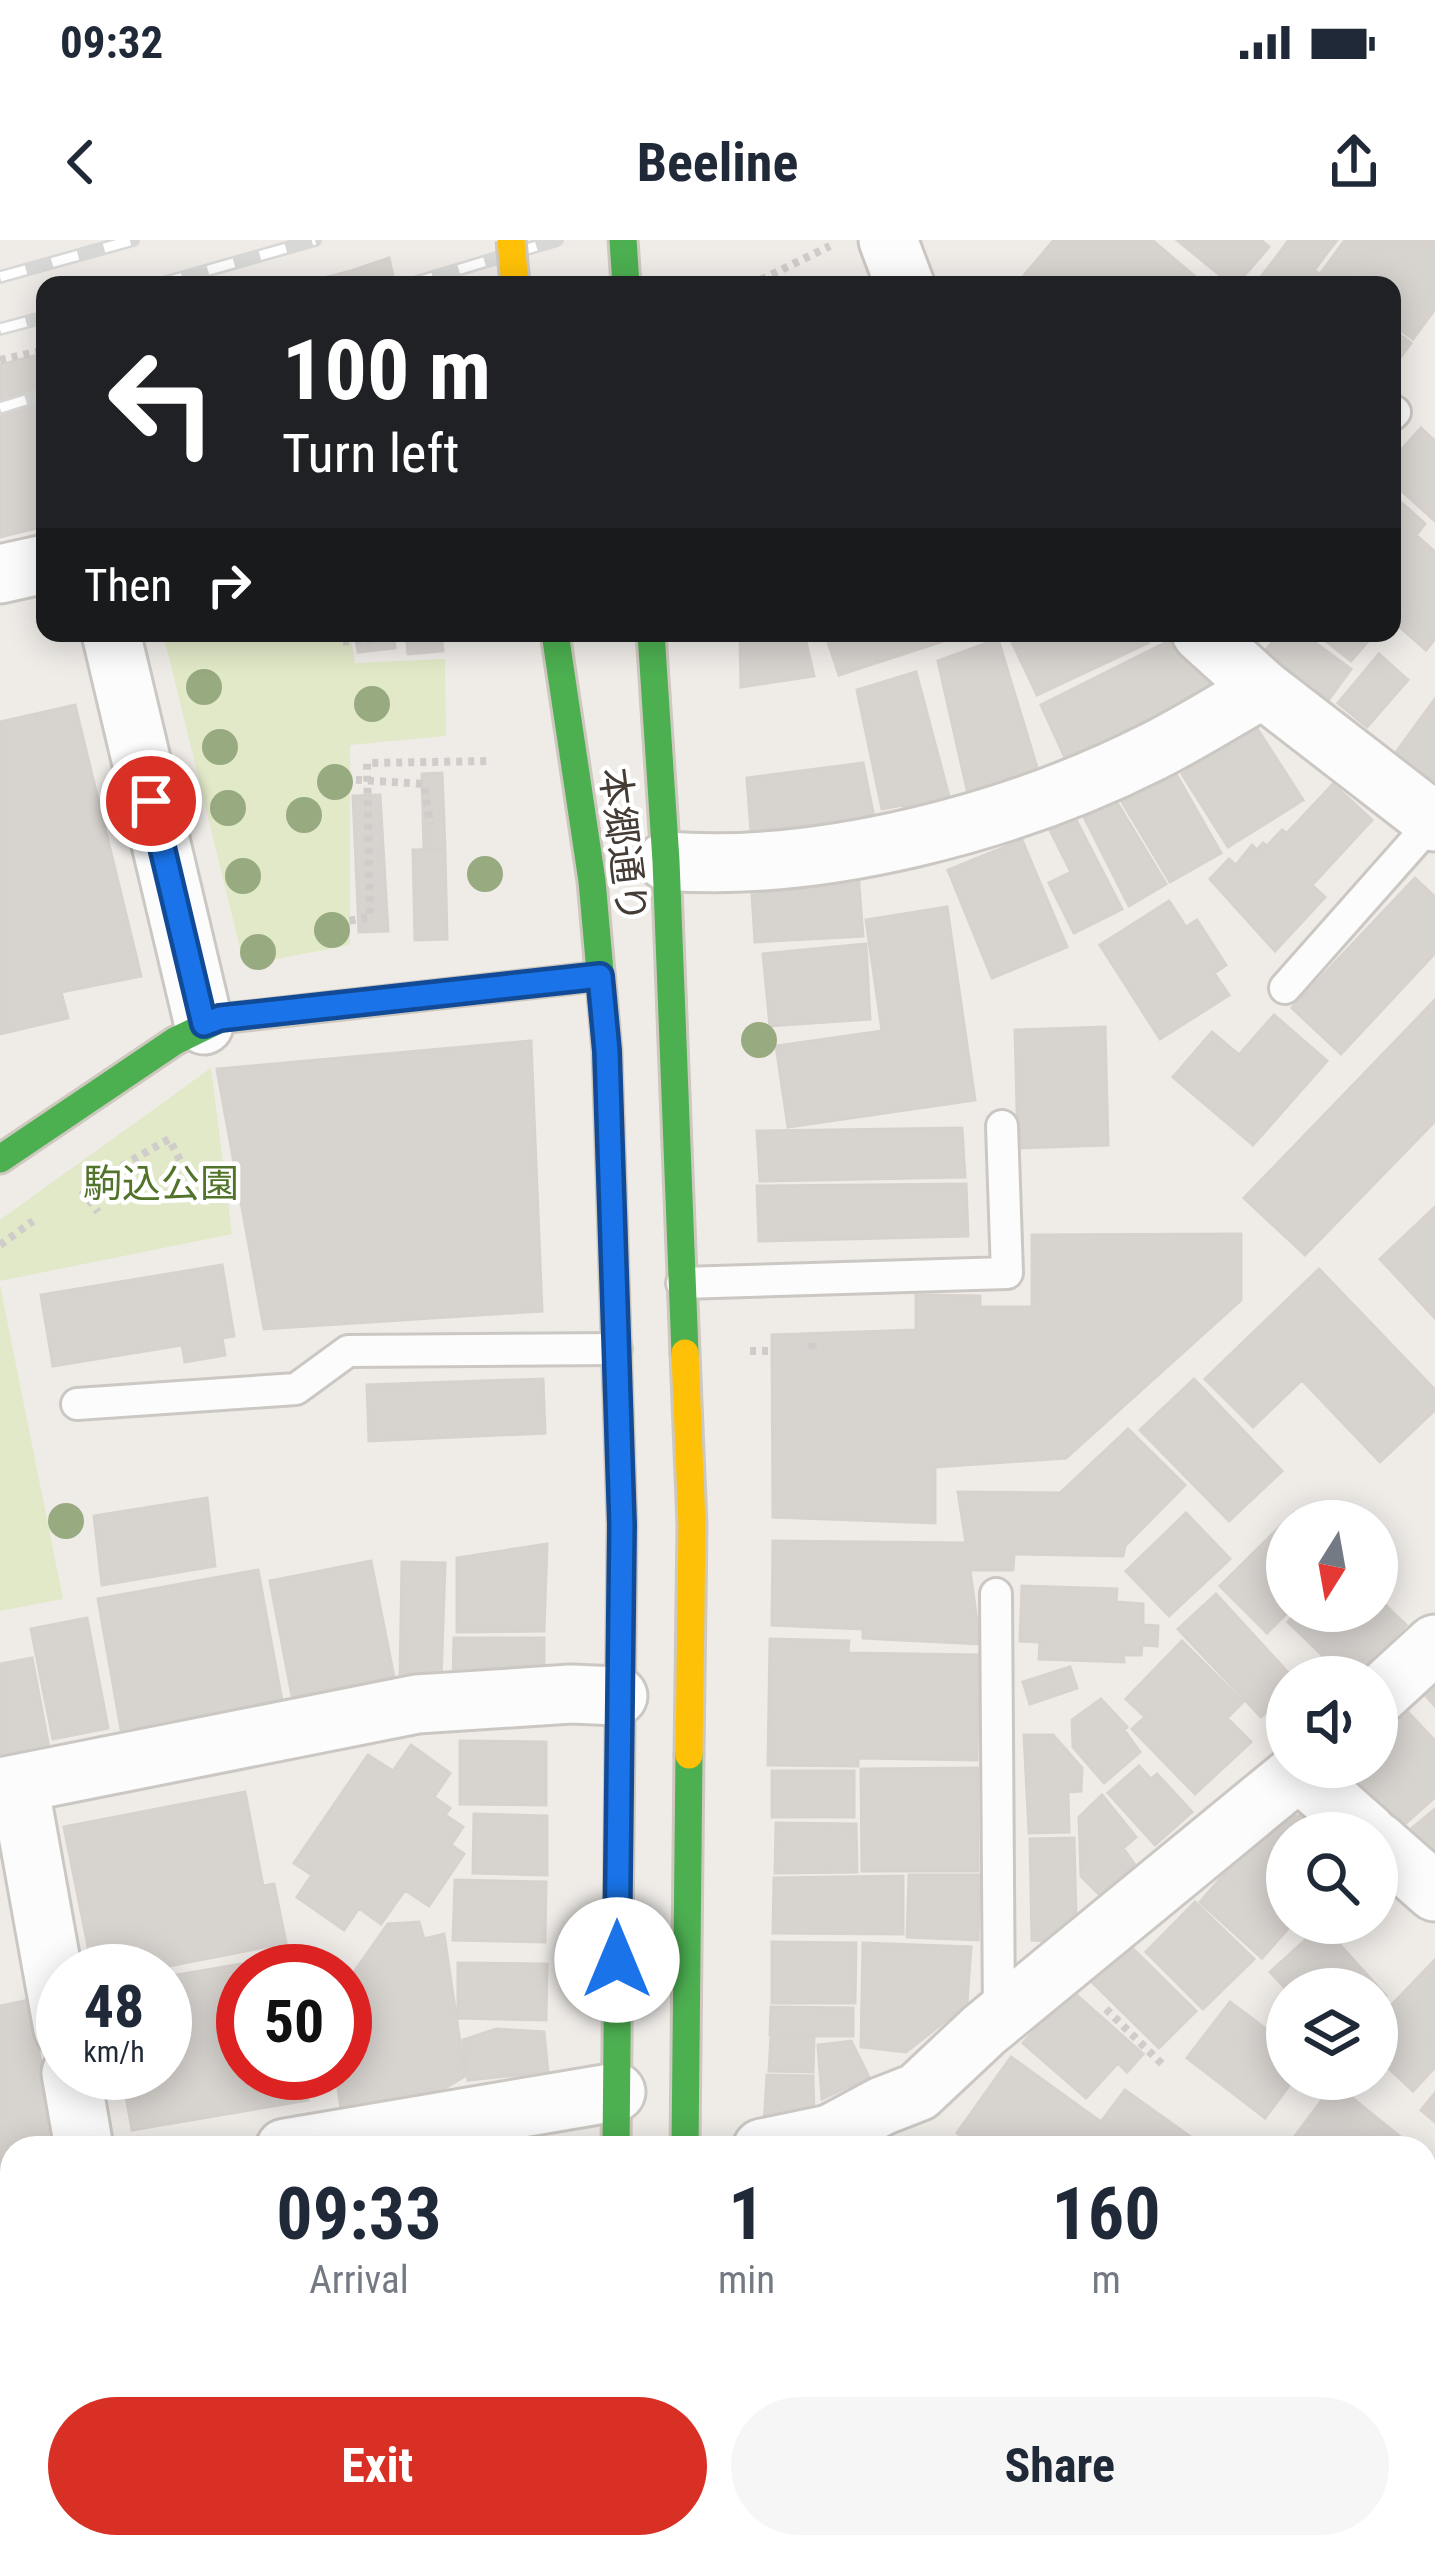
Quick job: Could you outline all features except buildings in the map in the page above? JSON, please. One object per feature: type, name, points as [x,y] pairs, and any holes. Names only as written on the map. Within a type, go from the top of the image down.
[{"type":"main road","points":[[511,240],[514,276]]},
{"type":"main road","points":[[623,240],[625,276]]},
{"type":"main road","name":"本郷通り","points":[[556,642],[592,881],[607,1051],[622,1525],[616,2136]]},
{"type":"main road","name":"本郷通り","points":[[652,642],[666,861],[692,1525],[686,2136]]},
{"type":"main road","points":[[0,1159],[220,1018],[600,976]]},
{"type":"street","points":[[888,240],[902,276]]},
{"type":"street","points":[[0,574],[36,566]]},
{"type":"street","points":[[113,642],[204,1024]]},
{"type":"street","points":[[1215,642],[1263,689],[1434,822]]},
{"type":"street","points":[[666,861],[724,865],[807,858],[978,818],[1044,798],[1151,753],[1263,689]]},
{"type":"street","points":[[1398,1678],[1435,1644]]},
{"type":"street","points":[[44,1944],[9,1785],[417,1704],[571,1694],[618,1696]]},
{"type":"street","points":[[820,2136],[918,2092],[999,2018],[1280,1788]]},
{"type":"street","points":[[1321,1788],[1346,1812]]},
{"type":"street","points":[[1398,1859],[1435,1892]]},
{"type":"street","points":[[356,2136],[616,2092]]},
{"type":"street","points":[[76,2100],[82,2136]]},
{"type":"lane","points":[[1285,988],[1434,822]]},
{"type":"lane","points":[[682,1282],[1007,1273],[1002,1126]]},
{"type":"lane","points":[[77,1404],[296,1389],[348,1351],[616,1349]]},
{"type":"lane","points":[[996,1594],[999,2018]]},
{"type":"path","points":[[769,276],[843,240]]},
{"type":"path","points":[[0,360],[36,352]]},
{"type":"path","points":[[326,925],[370,916],[367,763],[488,761]]},
{"type":"path","points":[[344,779],[424,784],[430,824]]},
{"type":"path","points":[[67,1198],[169,1139],[184,1168]]},
{"type":"path","points":[[82,1190],[98,1212]]},
{"type":"path","points":[[0,1245],[34,1220]]},
{"type":"path","points":[[1100,2003],[1165,2067]]},
{"type":"green space","points":[[165,642],[352,642],[355,663],[445,659],[446,736],[350,745],[350,945],[261,962],[242,956]]},
{"type":"green space","name":"駒込公園","points":[[211,1068],[232,1234],[0,1281],[0,1220]]},
{"type":"green space","name":"駒込公園","points":[[0,1285],[63,1599],[0,1611]]},
{"type":"railway","points":[[0,277],[133,240]]},
{"type":"railway","points":[[188,276],[315,240]]},
{"type":"railway","points":[[437,276],[557,240]]},
{"type":"railway","points":[[0,329],[36,319]]},
{"type":"railway","points":[[0,408],[36,397]]},
{"type":"traffic: fast","points":[[623,240],[625,276]]},
{"type":"traffic: fast","points":[[556,642],[592,881],[607,1051],[622,1525],[616,2136]]},
{"type":"traffic: fast","points":[[652,642],[666,861],[685,1353]]},
{"type":"traffic: fast","points":[[0,1159],[175,1041],[220,1019],[600,976]]},
{"type":"traffic: fast","points":[[685,2136],[689,1755]]},
{"type":"traffic: slow","points":[[511,240],[514,276]]},
{"type":"traffic: slow","points":[[685,1353],[692,1525],[689,1755]]},
{"type":"route","points":[[151,801],[204,1024],[220,1018],[600,976],[607,1051],[622,1525],[617,1960]]}]
